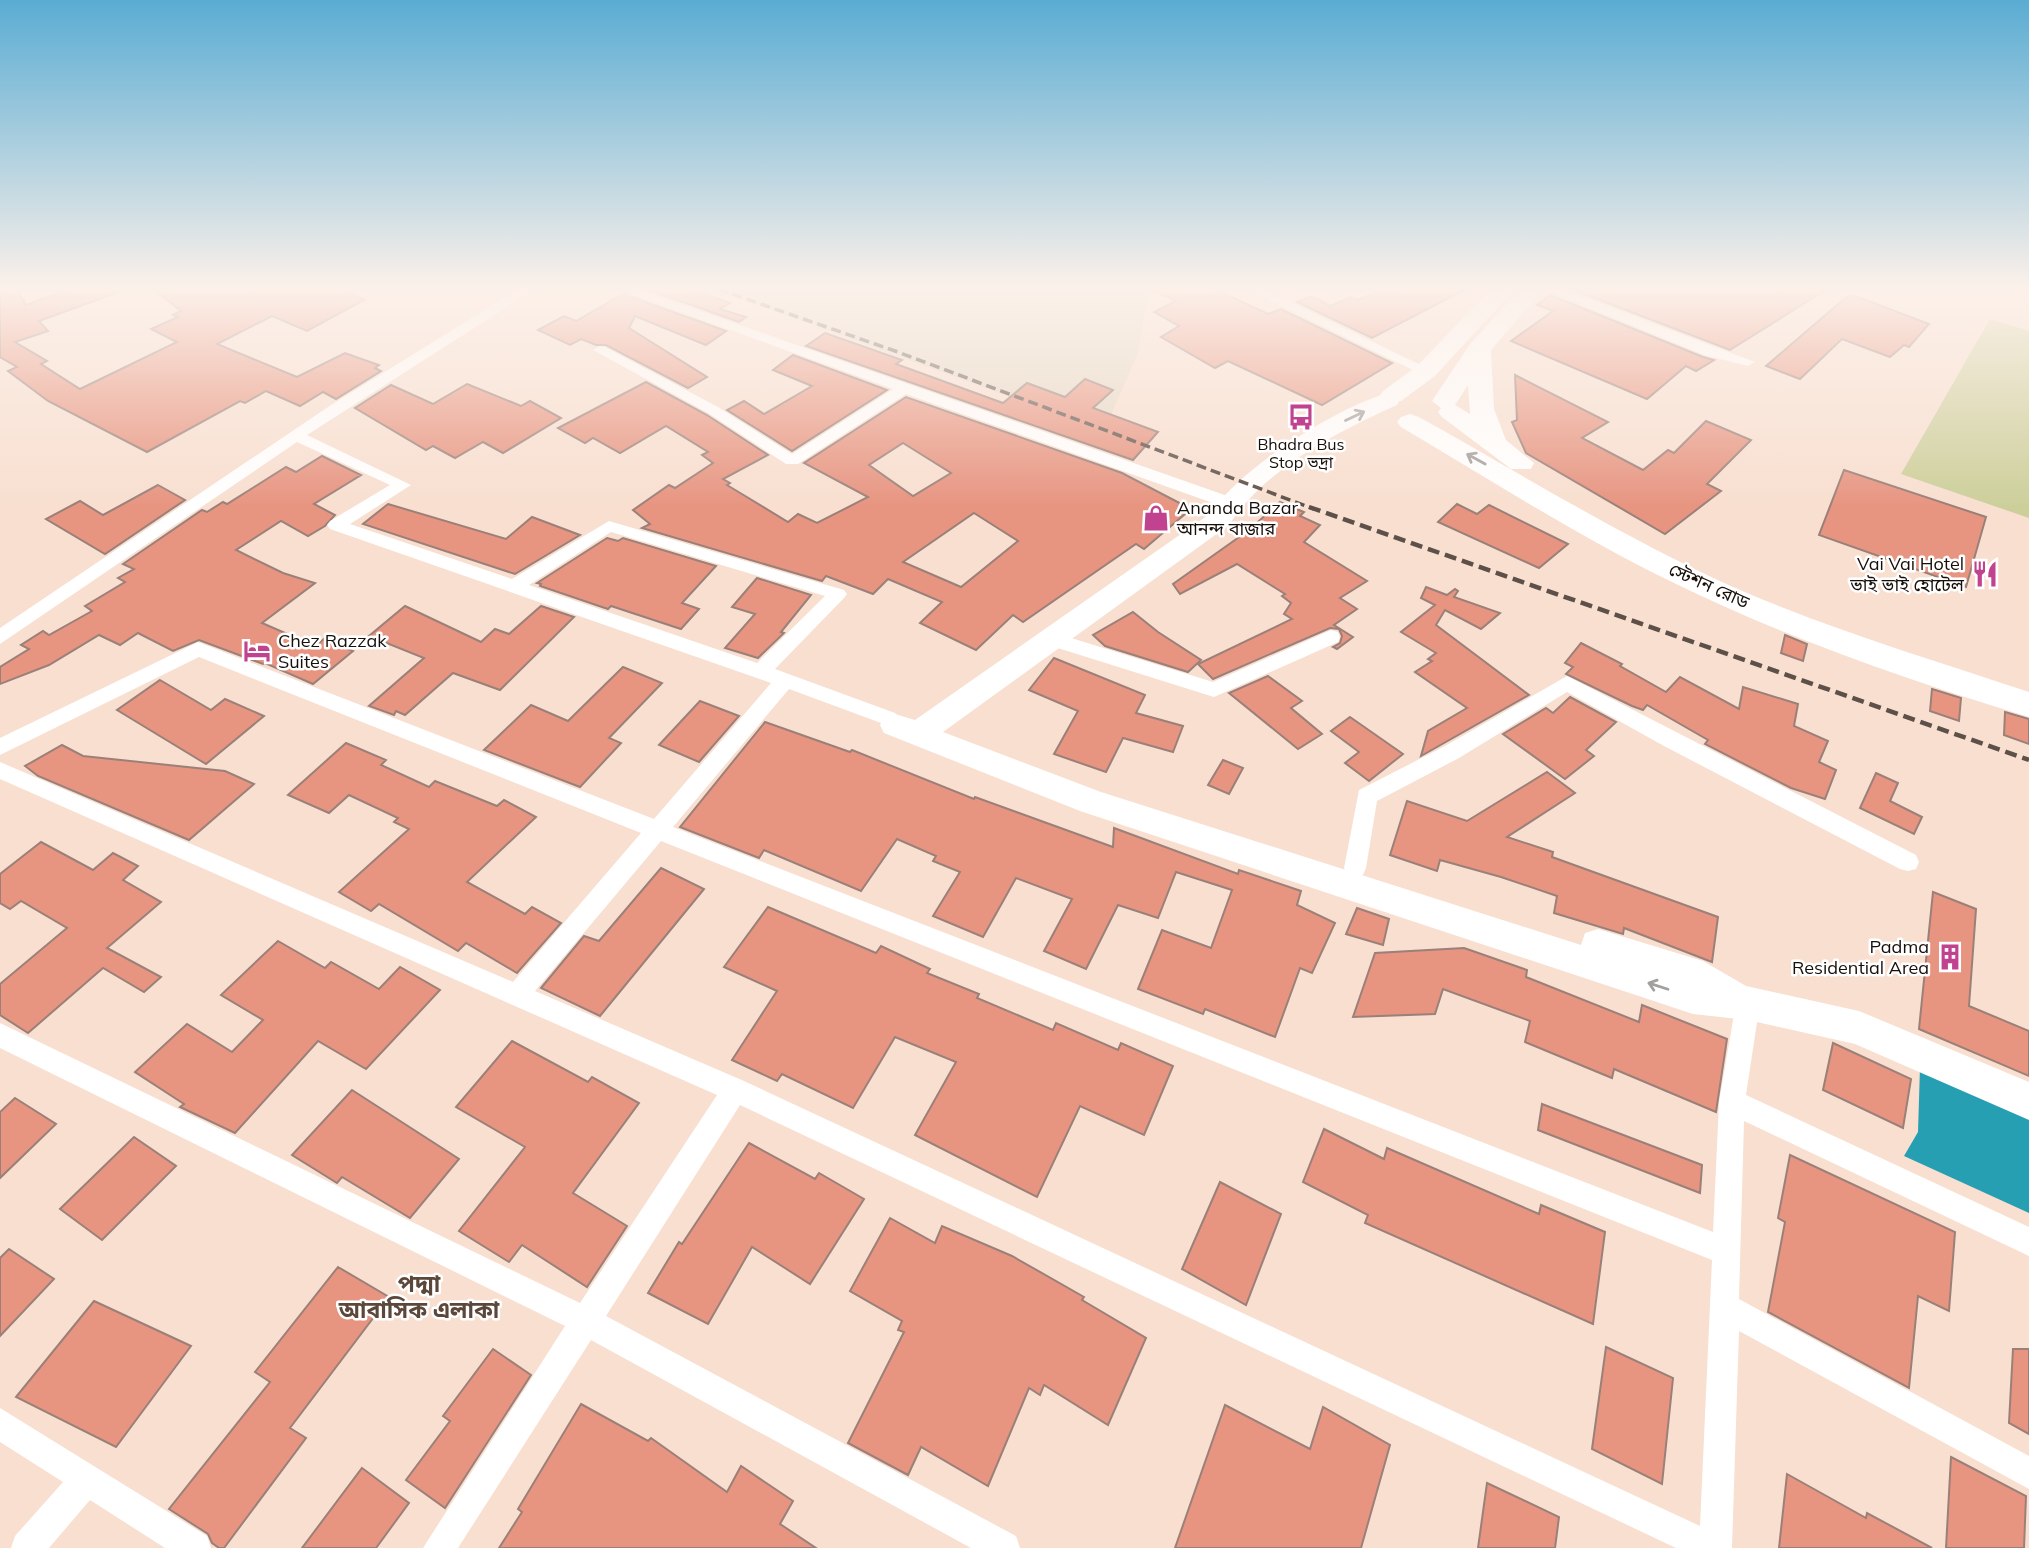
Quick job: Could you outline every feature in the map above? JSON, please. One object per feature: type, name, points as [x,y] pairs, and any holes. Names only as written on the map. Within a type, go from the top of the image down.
[{"type":"main road","points":[[908,724],[1052,639],[1220,519],[1230,503],[1258,481],[1283,474],[1398,409],[1435,361]]},
{"type":"main road","points":[[1448,406],[1472,361]]},
{"type":"main road","points":[[1479,361],[1480,410],[1494,443]]},
{"type":"main road","name":"স্টেশন রোড","points":[[2029,689],[1814,614],[1688,562],[1556,487],[1448,406],[1418,390],[1398,409],[1598,531],[1684,576],[1844,641],[2029,705]]},
{"type":"main road","points":[[908,724],[1206,510],[1230,503]]},
{"type":"main road","points":[[908,724],[1100,789],[1690,972],[1748,1003]]},
{"type":"main road","points":[[908,724],[1091,802],[1693,997],[1748,1003],[1859,1028],[2029,1101]]},
{"type":"street","points":[[2,632],[295,435],[413,361]]},
{"type":"street","points":[[621,361],[713,410],[792,461],[904,389]]},
{"type":"street","points":[[826,361],[1230,503]]},
{"type":"street","points":[[1405,361],[1426,371]]},
{"type":"street","points":[[295,435],[403,485],[336,525],[908,724]]},
{"type":"street","points":[[513,587],[609,526],[838,594],[760,672]]},
{"type":"street","points":[[1052,639],[1214,690],[1331,637]]},
{"type":"street","points":[[0,747],[198,649],[1728,1252]]},
{"type":"street","points":[[517,995],[785,680]]},
{"type":"street","points":[[1355,868],[1367,796],[1452,752],[1567,683],[1671,741],[1908,862]]},
{"type":"street","points":[[0,770],[735,1090],[1714,1548],[1732,1101],[1748,1003]]},
{"type":"street","points":[[0,1035],[584,1320],[1004,1548]]},
{"type":"street","points":[[439,1548],[735,1090]]},
{"type":"street","points":[[1732,1101],[2029,1242]]},
{"type":"street","points":[[1725,1307],[2029,1473]]},
{"type":"street","points":[[0,1423],[195,1548]]},
{"type":"street","points":[[27,1548],[87,1479]]},
{"type":"shaded area","points":[[912,361],[1134,361],[1104,431]]},
{"type":"green space","points":[[1966,361],[2029,361],[2029,518],[1901,474]]},
{"type":"water","points":[[1920,1067],[2029,1115],[2029,1213],[1904,1156],[1918,1132]]},
{"type":"building","points":[[7,361],[47,361],[41,364],[80,389],[137,361],[259,361],[297,377],[329,361],[368,361],[379,365],[375,368],[381,371],[336,399],[323,392],[300,406],[266,391],[245,403],[240,401],[147,452],[48,401],[8,371],[17,367]]},
{"type":"building","points":[[637,361],[682,361],[707,377],[688,388]]},
{"type":"building","points":[[785,361],[810,361],[887,390],[792,451],[727,410],[744,401],[764,414],[812,386],[773,370]]},
{"type":"building","points":[[850,361],[900,361],[896,364],[1003,403],[1027,383],[1065,397],[1085,379],[1113,390],[1093,408],[1158,432],[1133,460]]},
{"type":"building","points":[[1203,361],[1228,361],[1215,368]]},
{"type":"building","points":[[1229,361],[1392,363],[1322,405]]},
{"type":"building","points":[[1558,361],[1712,361],[1696,371],[1686,366],[1647,399]]},
{"type":"building","points":[[1772,361],[1819,361],[1800,379],[1766,366]]},
{"type":"building","points":[[1515,375],[1608,422],[1582,438],[1643,470],[1668,450],[1674,453],[1706,421],[1751,440],[1707,484],[1721,491],[1665,534],[1526,453],[1512,422],[1517,420]]},
{"type":"building","points":[[646,382],[707,415],[768,455],[723,479],[730,483],[727,485],[788,522],[798,514],[817,523],[868,497],[804,463],[906,397],[1122,473],[1191,509],[1144,549],[1136,544],[1023,622],[1013,615],[976,650],[920,623],[942,602],[888,579],[873,594],[826,576],[822,581],[642,528],[650,524],[633,510],[669,485],[675,488],[713,463],[702,455],[708,452],[666,426],[620,453],[593,438],[585,443],[558,428]],"holes":[[[903,443],[951,473],[913,496],[869,465]],[[974,513],[1018,541],[961,587],[903,562]]]},
{"type":"building","points":[[467,384],[521,406],[530,401],[561,418],[503,453],[483,442],[455,458],[433,446],[426,450],[355,408],[391,385],[433,404]]},
{"type":"building","points":[[322,456],[361,475],[314,504],[335,515],[325,526],[308,536],[281,521],[236,550],[283,573],[315,583],[262,623],[315,646],[324,639],[353,651],[313,684],[265,663],[199,640],[173,651],[138,633],[120,645],[99,635],[49,665],[0,684],[0,667],[29,649],[21,645],[43,631],[49,635],[92,611],[85,606],[125,582],[118,578],[134,569],[123,564],[202,510],[207,512],[223,502],[227,504],[286,467],[296,472]]},
{"type":"building","points":[[1844,470],[1986,517],[1966,587],[1819,535]]},
{"type":"building","points":[[158,485],[185,500],[105,554],[46,519],[80,501],[103,515]]},
{"type":"building","points":[[1280,502],[1304,512],[1300,516],[1320,525],[1304,542],[1367,581],[1340,598],[1357,609],[1334,625],[1353,637],[1337,649],[1333,647],[1340,643],[1342,636],[1339,629],[1330,628],[1213,679],[1198,664],[1292,619],[1284,614],[1291,603],[1282,596],[1285,594],[1237,564],[1180,594],[1173,584],[1249,530]]},
{"type":"building","points":[[388,504],[506,539],[532,517],[580,535],[515,574],[363,524]]},
{"type":"building","points":[[1457,504],[1477,514],[1489,505],[1568,544],[1539,568],[1438,522]]},
{"type":"building","points":[[607,538],[618,541],[623,538],[716,566],[682,603],[699,609],[681,629],[611,606],[608,609],[537,583]]},
{"type":"building","points":[[757,578],[811,595],[781,632],[784,633],[758,658],[725,648],[755,614],[732,607]]},
{"type":"building","points":[[1426,587],[1447,595],[1455,589],[1458,591],[1454,597],[1500,613],[1481,629],[1445,610],[1436,625],[1529,695],[1421,756],[1428,731],[1467,708],[1415,672],[1432,661],[1428,659],[1436,653],[1401,632],[1435,605],[1421,598]]},
{"type":"building","points":[[405,606],[481,642],[495,629],[509,634],[541,606],[574,617],[500,690],[453,673],[405,715],[396,711],[394,715],[369,706],[424,658],[369,636]]},
{"type":"building","points":[[1133,612],[1201,660],[1188,672],[1105,646],[1093,635]]},
{"type":"building","points":[[1785,635],[1807,644],[1803,661],[1781,653]]},
{"type":"building","points":[[1581,643],[1622,664],[1620,666],[1666,692],[1680,677],[1739,709],[1743,687],[1798,704],[1794,726],[1828,741],[1819,762],[1836,770],[1825,799],[1791,788],[1705,744],[1708,740],[1647,705],[1643,710],[1632,706],[1566,674],[1573,667],[1565,663]]},
{"type":"building","points":[[1054,658],[1145,695],[1136,713],[1183,726],[1173,752],[1123,738],[1106,772],[1054,754],[1078,711],[1029,690]]},
{"type":"building","points":[[623,667],[662,683],[609,738],[621,743],[580,787],[484,750],[531,705],[568,721]]},
{"type":"building","points":[[1268,676],[1302,701],[1291,708],[1322,734],[1298,749],[1229,693]]},
{"type":"building","points":[[160,680],[211,710],[225,699],[264,716],[206,764],[117,710]]},
{"type":"building","points":[[1932,689],[1961,698],[1959,721],[1930,711]]},
{"type":"building","points":[[1570,697],[1616,722],[1586,750],[1594,756],[1565,779],[1503,734],[1546,708],[1553,713]]},
{"type":"building","points":[[700,701],[739,716],[699,762],[659,745]]},
{"type":"building","points":[[2005,712],[2029,719],[2029,744],[2004,735]]},
{"type":"building","points":[[1350,717],[1403,754],[1369,781],[1345,763],[1359,752],[1331,731]]},
{"type":"building","points":[[765,722],[850,752],[852,750],[974,799],[975,797],[1113,847],[1114,828],[1238,874],[1239,870],[1301,891],[1297,905],[1335,923],[1312,973],[1300,968],[1275,1037],[1205,1009],[1203,1014],[1138,989],[1162,930],[1211,948],[1232,890],[1176,872],[1158,918],[1118,905],[1086,969],[1044,951],[1072,899],[1016,878],[983,937],[933,916],[960,872],[933,861],[936,856],[897,839],[861,891],[764,850],[759,858],[680,827]]},
{"type":"building","points":[[346,743],[386,760],[381,765],[429,787],[435,781],[497,806],[504,800],[536,817],[467,882],[525,914],[532,907],[561,923],[517,973],[466,943],[458,951],[379,904],[371,911],[339,892],[409,829],[394,822],[398,818],[349,795],[329,813],[288,795]]},
{"type":"building","points":[[62,745],[83,756],[225,771],[254,784],[189,840],[38,776],[25,766]]},
{"type":"building","points":[[1223,760],[1243,768],[1229,794],[1208,785]]},
{"type":"building","points":[[1547,772],[1575,793],[1507,837],[1553,852],[1552,857],[1718,917],[1712,962],[1624,928],[1623,934],[1554,913],[1557,896],[1501,877],[1440,860],[1437,871],[1390,855],[1407,801],[1467,821]]},
{"type":"building","points":[[1876,773],[1898,783],[1890,801],[1922,817],[1914,834],[1860,808]]},
{"type":"building","points":[[41,842],[93,870],[113,853],[138,866],[123,880],[161,902],[107,948],[161,977],[144,992],[103,968],[28,1033],[0,1015],[0,984],[67,928],[21,901],[10,909],[0,903],[0,874]]},
{"type":"building","points":[[661,868],[704,889],[600,1016],[541,988],[584,936],[599,941]]},
{"type":"building","name":"Padma Residential Area","points":[[1933,892],[1976,909],[1969,1006],[2029,1031],[2029,1076],[1919,1029]]},
{"type":"building","points":[[768,907],[876,953],[881,946],[930,969],[927,973],[979,994],[977,998],[1053,1030],[1056,1023],[1118,1050],[1121,1043],[1173,1066],[1144,1135],[1080,1106],[1037,1197],[915,1135],[956,1062],[895,1037],[853,1108],[782,1074],[777,1081],[732,1060],[777,991],[724,967]]},
{"type":"building","points":[[1357,908],[1389,919],[1383,945],[1346,934]]},
{"type":"building","points":[[278,941],[325,968],[331,962],[379,989],[400,967],[440,990],[366,1069],[318,1041],[235,1133],[180,1107],[184,1104],[135,1072],[187,1024],[232,1052],[263,1020],[221,995]]},
{"type":"building","points":[[1464,948],[1527,970],[1526,977],[1639,1022],[1642,1005],[1727,1039],[1716,1112],[1614,1069],[1612,1078],[1525,1042],[1530,1021],[1443,989],[1435,1014],[1353,1017],[1375,953]]},
{"type":"building","points":[[512,1041],[588,1082],[592,1077],[639,1103],[573,1193],[627,1226],[587,1287],[522,1245],[509,1262],[459,1231],[525,1147],[456,1107]]},
{"type":"building","points":[[1833,1043],[1911,1079],[1903,1128],[1823,1090]]},
{"type":"building","points":[[352,1090],[459,1159],[410,1218],[342,1177],[337,1183],[292,1155]]},
{"type":"building","points":[[15,1098],[56,1124],[0,1178],[0,1112]]},
{"type":"building","points":[[1542,1104],[1702,1165],[1700,1193],[1538,1130]]},
{"type":"building","points":[[1324,1129],[1384,1159],[1387,1148],[1539,1214],[1541,1205],[1605,1232],[1593,1324],[1365,1223],[1368,1215],[1303,1182]]},
{"type":"building","points":[[134,1137],[176,1166],[102,1240],[60,1209]]},
{"type":"building","points":[[749,1143],[815,1179],[819,1173],[864,1199],[810,1284],[752,1247],[708,1324],[648,1293],[679,1242],[682,1244]]},
{"type":"building","points":[[1790,1155],[1955,1232],[1949,1311],[1918,1296],[1909,1388],[1768,1312],[1785,1222],[1778,1218]]},
{"type":"building","points":[[1220,1182],[1281,1214],[1246,1305],[1182,1269]]},
{"type":"building","points":[[890,1218],[935,1243],[942,1226],[1012,1256],[1084,1297],[1082,1300],[1146,1338],[1108,1425],[1044,1385],[1040,1395],[1029,1388],[988,1486],[921,1447],[908,1475],[848,1443],[904,1332],[898,1330],[902,1321],[850,1291]]},
{"type":"building","points":[[9,1249],[54,1279],[0,1336],[0,1258]]},
{"type":"building","points":[[338,1267],[389,1297],[290,1428],[306,1438],[224,1548],[219,1548],[212,1543],[208,1534],[169,1509],[270,1382],[255,1372]]},
{"type":"building","points":[[94,1301],[191,1346],[116,1447],[16,1397]]},
{"type":"building","points":[[1606,1347],[1673,1378],[1662,1484],[1592,1449]]},
{"type":"building","points":[[493,1349],[531,1375],[445,1508],[406,1480],[450,1421],[443,1416]]},
{"type":"building","points":[[2013,1349],[2029,1349],[2029,1434],[2009,1423]]},
{"type":"building","points":[[581,1404],[648,1441],[651,1438],[727,1492],[741,1466],[793,1501],[780,1524],[816,1548],[499,1548],[522,1512],[518,1509]]},
{"type":"building","points":[[1225,1405],[1310,1449],[1323,1407],[1390,1445],[1361,1548],[1175,1548]]},
{"type":"building","points":[[1951,1457],[2026,1496],[2024,1548],[1946,1548]]},
{"type":"building","points":[[362,1468],[409,1503],[376,1548],[302,1548]]},
{"type":"building","points":[[1787,1474],[1866,1518],[1867,1513],[1932,1548],[1779,1548]]},
{"type":"building","points":[[1487,1483],[1559,1517],[1555,1548],[1478,1548]]},
{"type":"railway","points":[[922,361],[1314,509]]},
{"type":"railway","points":[[1309,507],[2029,760]]},
{"type":"place","name":"Bhadra Bus Stop ভদ্রা","points":[[1301,417]]},
{"type":"place","name":"Ananda Bazar আনন্দ বাজার","points":[[1156,518]]},
{"type":"place","name":"Vai Vai Hotel ভাই ভাই হোটেল","points":[[1985,574]]},
{"type":"place","name":"Chez Razzak Suites","points":[[257,651]]},
{"type":"place","name":"Padma Residential Area","points":[[1950,957]]},
{"type":"district","name":"পদ্মা আবাসিক এলাকা","points":[[419,1297]]}]
